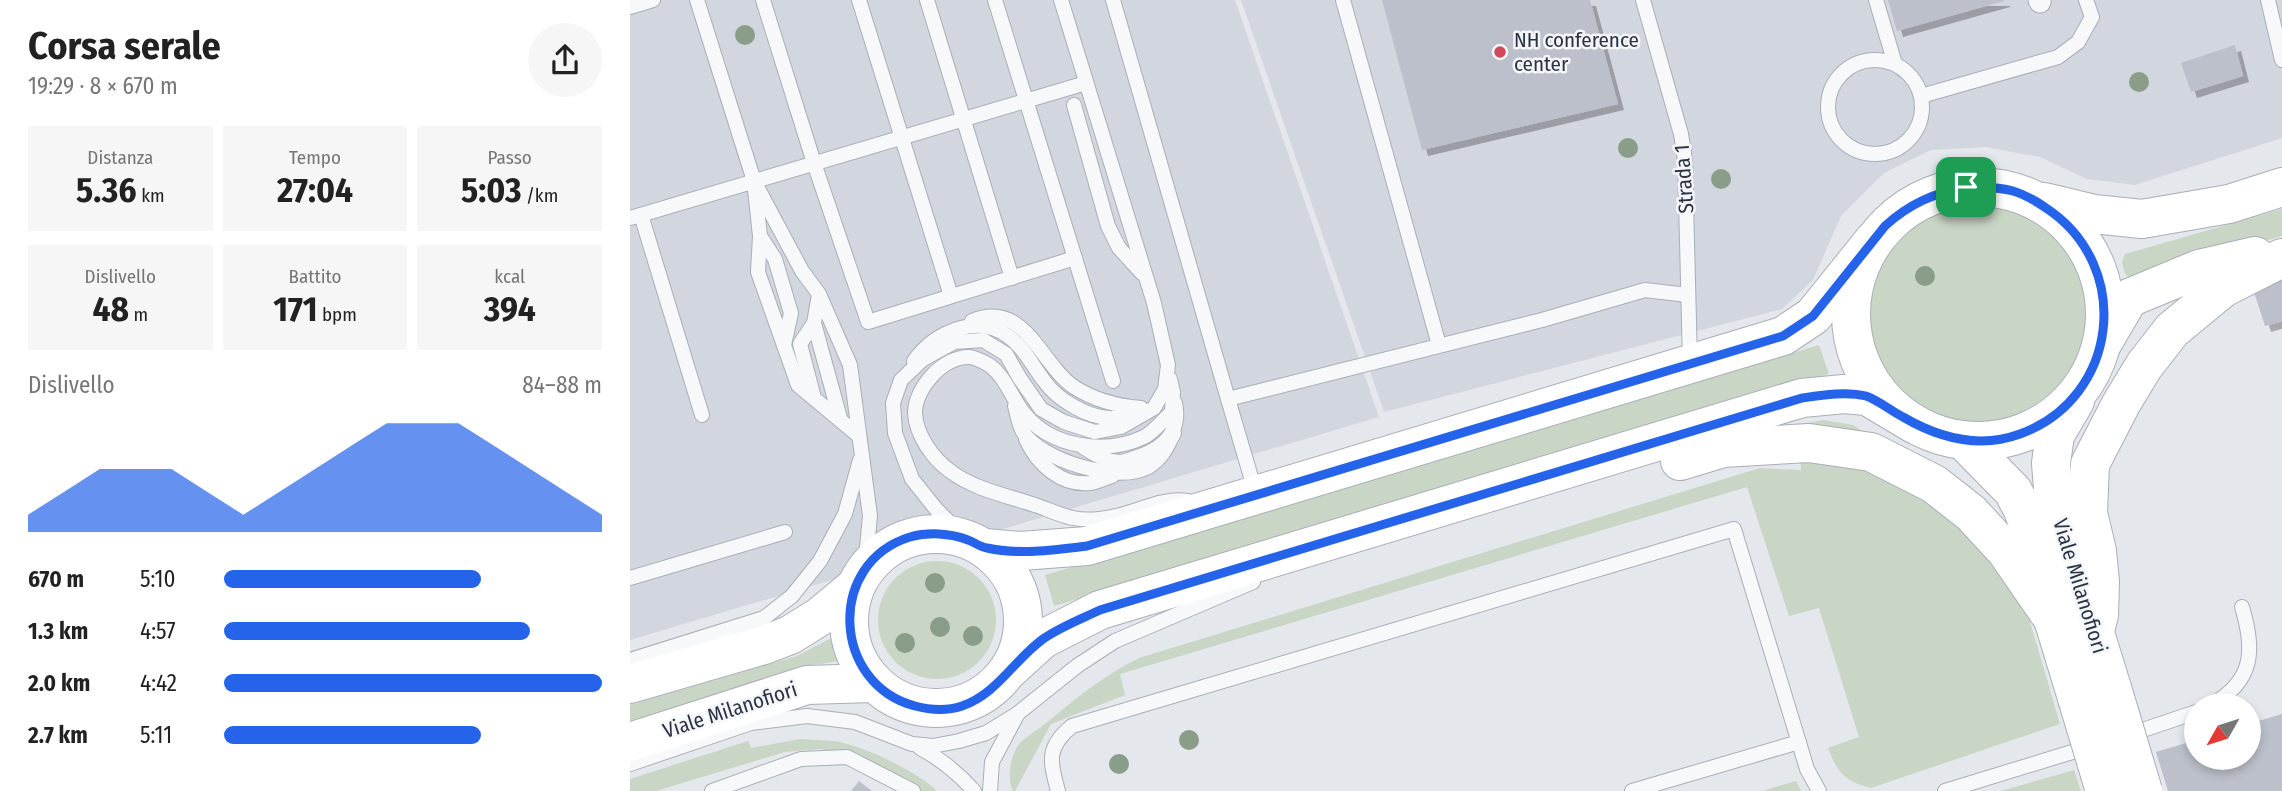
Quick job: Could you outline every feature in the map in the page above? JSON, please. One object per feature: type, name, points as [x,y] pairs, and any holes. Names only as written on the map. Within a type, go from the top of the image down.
[{"type":"main road","points":[[630,684],[790,635],[819,617],[885,550],[910,537],[939,533],[976,544],[1021,551],[1087,546],[1783,336],[1813,316],[1898,214],[1920,200],[1942,191],[1990,187],[2094,214],[2142,219],[2229,204],[2282,187]]},
{"type":"main road","points":[[860,578],[848,621],[855,655],[873,683],[899,702],[930,710],[961,706],[989,692],[1044,639],[1100,610],[1802,398],[1844,394],[1867,396],[1914,424],[1940,435],[1963,440],[2009,437],[2042,424],[2065,406],[2084,384],[2093,368],[2101,343],[2105,315],[2102,286],[2096,266],[2074,231],[2061,218],[2032,199]]},
{"type":"main road","points":[[1874,240],[1862,261],[1851,297],[1853,342],[1867,376],[1878,393],[1914,424]]},
{"type":"main road","points":[[2101,343],[2129,298],[2199,269],[2282,249]]},
{"type":"main road","points":[[2095,631],[2099,615],[2100,582],[2097,551],[2088,513],[2087,485],[2090,464],[2120,404],[2144,366],[2172,330],[2223,288],[2282,258]]},
{"type":"main road","name":"Viale Milanofiori","points":[[2084,384],[2055,435],[2051,482],[2054,501],[2095,631],[2095,693],[2105,791]]},
{"type":"main road","name":"Viale Milanofiori","points":[[1963,440],[2013,491],[2023,510],[2043,567],[2053,619],[2095,693],[2143,791]]},
{"type":"main road","points":[[1503,488],[1614,480],[1723,448],[1809,443],[1871,452],[1934,484],[1971,513],[2006,551],[2053,619]]},
{"type":"main road","points":[[976,544],[1005,567],[1018,590],[1024,617],[1021,644],[1010,669]]},
{"type":"main road","name":"Viale Milanofiori","points":[[630,741],[807,685],[873,683]]},
{"type":"lane","points":[[630,7],[653,0]]},
{"type":"lane","points":[[697,0],[754,181],[802,271],[819,294],[850,365],[870,516],[860,578]]},
{"type":"lane","points":[[763,0],[868,322],[1075,258]]},
{"type":"lane","points":[[859,0],[951,296]]},
{"type":"lane","points":[[927,0],[1012,278]]},
{"type":"lane","points":[[995,0],[1113,381]]},
{"type":"lane","points":[[1009,388],[1023,432],[1035,458],[1063,480],[1089,483],[1146,468],[1163,455],[1174,433],[1178,415],[1146,276],[1061,0]]},
{"type":"lane","points":[[1113,0],[1256,495]]},
{"type":"lane","points":[[1343,0],[1439,345]]},
{"type":"lane","name":"Strada 1","points":[[1643,0],[1674,108],[1685,160],[1690,364]]},
{"type":"lane","points":[[1876,0],[1895,64]]},
{"type":"lane","points":[[1921,96],[2058,57],[2078,42],[2092,17],[2086,0]]},
{"type":"lane","points":[[2274,4],[2282,60]]},
{"type":"lane","points":[[1879,60],[1895,64],[1911,77],[1921,96],[1922,112],[1918,127],[1909,140],[1881,154],[1865,153],[1850,147],[1838,136],[1830,123],[1830,92],[1838,78],[1849,67],[1864,61],[1879,60]]},
{"type":"lane","points":[[702,415],[635,216],[1086,83]]},
{"type":"lane","points":[[1074,105],[1108,226],[1119,248],[1146,276]]},
{"type":"lane","points":[[754,181],[760,236],[775,258],[791,313],[784,345],[798,385],[858,435]]},
{"type":"lane","points":[[1228,400],[1542,320],[1645,290],[1688,295]]},
{"type":"lane","points":[[814,398],[800,344],[814,323],[819,294]]},
{"type":"lane","points":[[976,544],[936,509],[912,479],[895,433],[893,403],[901,380],[925,346],[978,318],[1002,318],[1025,329],[1042,348],[1057,372],[1074,387],[1110,404],[1154,408]]},
{"type":"lane","points":[[814,323],[840,418]]},
{"type":"lane","points":[[901,380],[923,359],[954,342],[983,340],[1006,354],[1041,409],[1064,422],[1095,432],[1121,426],[1154,408],[1165,389],[1168,365]]},
{"type":"lane","points":[[1174,433],[1153,451],[1121,462],[1102,458],[1082,446],[1041,430],[1023,413],[1009,388],[992,367],[971,357],[954,360],[940,368],[920,392],[915,410],[917,426],[933,455],[949,471],[970,483],[1074,519],[1116,516],[1166,500],[1184,500],[1216,507]]},
{"type":"lane","points":[[1082,446],[1119,446],[1147,435],[1172,412],[1173,392]]},
{"type":"lane","points":[[630,660],[764,618],[792,597],[820,561],[845,514],[862,455]]},
{"type":"lane","points":[[912,744],[933,746],[986,733],[1017,714],[1077,666],[1115,641],[1387,523]]},
{"type":"lane","points":[[1058,791],[1050,763],[1058,737],[1072,726],[1734,529],[1807,769],[1819,791]]},
{"type":"lane","points":[[630,578],[785,532]]},
{"type":"lane","points":[[2232,693],[2241,681],[2250,654],[2249,629],[2242,607]]},
{"type":"lane","points":[[990,791],[992,762],[1017,714]]},
{"type":"lane","points":[[630,764],[751,723],[807,716],[855,722],[912,744],[934,755],[974,791]]},
{"type":"lane","points":[[1945,791],[2184,716]]},
{"type":"lane","points":[[1632,791],[1799,741]]},
{"type":"lane","points":[[712,791],[801,759],[847,757],[913,791]]},
{"type":"shaded area","points":[[630,0],[1235,0],[1379,417],[630,640]]},
{"type":"shaded area","points":[[1241,0],[2282,0],[2282,138],[2135,185],[2087,179],[2040,157],[1986,147],[1931,150],[1884,173],[1841,216],[1813,280],[1782,309],[1384,412]]},
{"type":"green space","points":[[1979,203],[2000,205],[2031,216],[2057,235],[2076,261],[2087,292],[2087,334],[2076,365],[2057,391],[2031,410],[2000,421],[1979,423],[1958,421],[1927,410],[1901,391],[1882,365],[1871,334],[1869,313],[1871,292],[1882,261],[1901,235],[1927,216],[1958,205]]},
{"type":"green space","points":[[2282,209],[2282,236],[2133,280],[2125,274],[2122,262],[2125,254]]},
{"type":"green space","points":[[1819,345],[1829,374],[1054,606],[1045,575]]},
{"type":"green space","points":[[1823,420],[1853,425],[1912,463],[1967,484],[1987,501],[1999,516],[2060,724],[1871,788],[1849,779],[1839,770],[1828,748],[1859,737],[1819,608],[1789,616],[1747,487],[1120,674],[1125,695],[1051,724],[1013,791],[1010,781],[1011,764],[1021,742],[1090,688],[1139,658],[1760,468],[1801,470],[1798,425]]},
{"type":"green space","points":[[937,561],[960,566],[979,578],[991,597],[996,620],[991,643],[979,662],[960,674],[937,679],[914,674],[895,662],[883,643],[878,620],[883,597],[895,578],[914,566]]},
{"type":"green space","points":[[835,636],[839,661],[800,667],[630,722],[630,705],[797,656]]},
{"type":"green space","points":[[800,739],[834,741],[860,748],[903,767],[937,791],[918,791],[845,753],[820,749],[785,752],[656,791],[630,791],[630,779],[748,741],[751,748]]},
{"type":"green space","points":[[2074,770],[2081,791],[2001,791]]},
{"type":"green space","points":[[1796,781],[1801,791],[1762,791]]},
{"type":"building","name":"NH conference center","points":[[1382,0],[1590,0],[1618,104],[1422,150]]},
{"type":"building","points":[[1888,0],[2004,0],[2004,1],[1897,31]]},
{"type":"building","points":[[2235,45],[2243,76],[2191,92],[2181,63]]},
{"type":"building","points":[[2282,280],[2282,321],[2265,326],[2253,289]]},
{"type":"building","points":[[2282,714],[2282,791],[2168,791],[2156,752],[2184,744],[2184,770],[2261,770],[2261,720]]},
{"type":"building","points":[[859,781],[872,791],[851,791]]},
{"type":"railway","points":[[2157,791],[2167,788]]},
{"type":"place","name":"NH conference center","points":[[1500,52]]},
{"type":"route","points":[[1966,187],[1990,187],[2014,192],[2032,199],[2061,218],[2086,247],[2102,286],[2105,315],[2101,343],[2093,368],[2084,384],[2065,406],[2042,424],[2021,433],[1994,440],[1963,440],[1940,435],[1914,424],[1867,396],[1844,394],[1802,398],[1100,610],[1044,639],[989,692],[961,706],[930,710],[899,702],[873,683],[855,655],[848,621],[855,587],[865,569],[885,550],[910,537],[939,533],[966,539],[985,548],[1021,551],[1087,546],[1783,336],[1813,316],[1885,226],[1898,214],[1920,200],[1942,191],[1966,187]]}]
